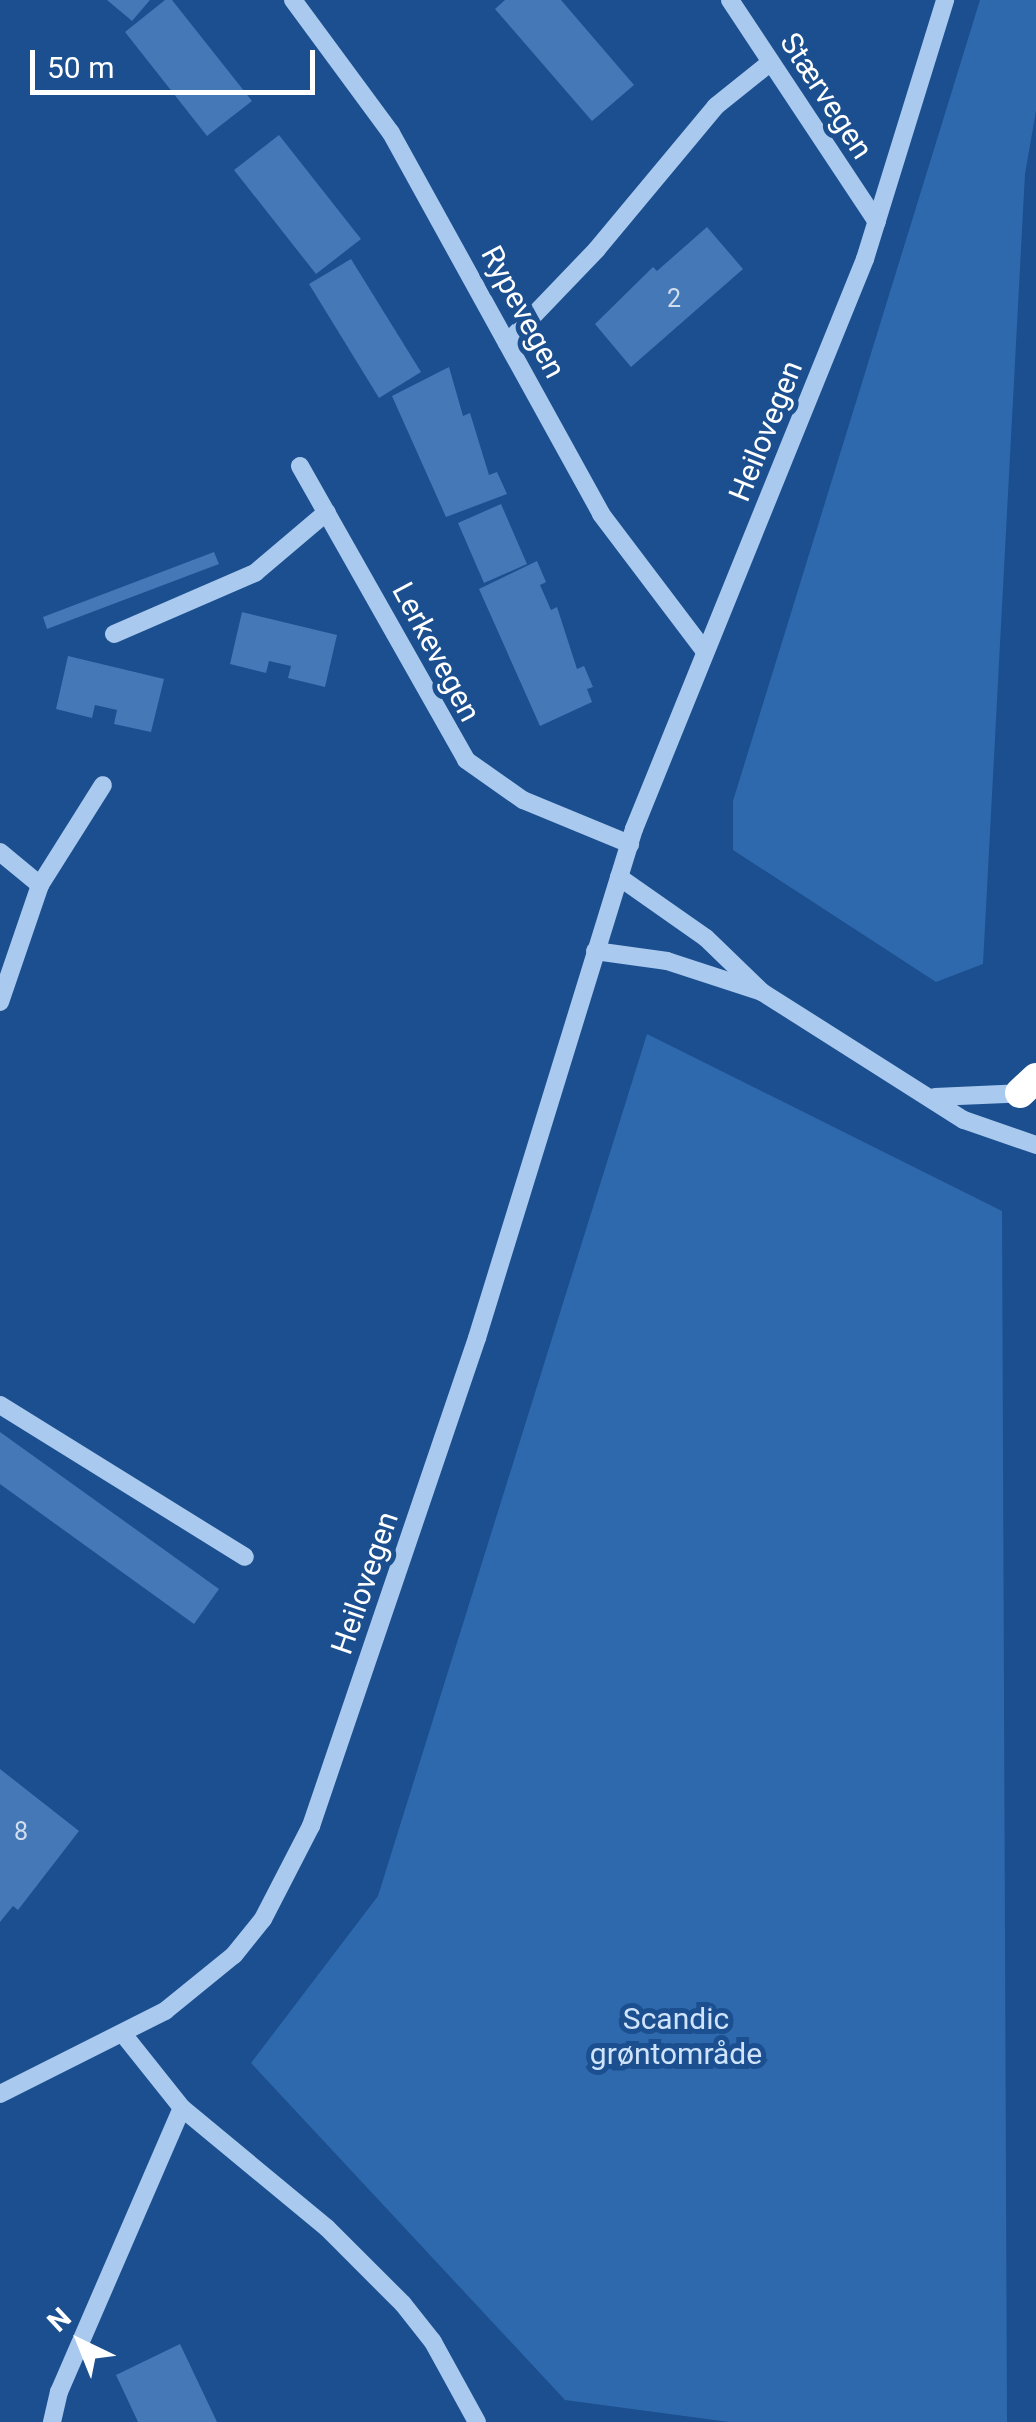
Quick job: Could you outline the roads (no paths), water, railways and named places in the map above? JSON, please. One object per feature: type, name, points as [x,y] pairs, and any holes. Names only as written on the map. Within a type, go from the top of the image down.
[{"type":"street","name":"Rypevegen","points":[[293,0],[392,133],[601,514],[704,649]]},
{"type":"street","name":"Stærvegen","points":[[730,0],[877,222]]},
{"type":"street","name":"Heilovegen","points":[[0,2094],[165,2011],[234,1955],[263,1919],[311,1826],[477,1338],[630,844],[704,649],[877,222],[945,0]]},
{"type":"street","points":[[507,343],[597,249],[716,106],[771,62]]},
{"type":"street","name":"Lerkevegen","points":[[300,466],[466,760],[523,800],[630,844]]},
{"type":"street","points":[[114,634],[255,574],[327,512]]},
{"type":"street","points":[[0,1002],[40,885],[103,785]]},
{"type":"street","points":[[0,852],[40,885]]},
{"type":"street","points":[[619,877],[706,938],[762,992],[935,1097],[964,1120],[1036,1145]]},
{"type":"street","points":[[595,951],[666,960],[762,992]]},
{"type":"street","points":[[935,1097],[1030,1088]]},
{"type":"street","points":[[0,1405],[245,1557]]},
{"type":"street","points":[[123,2034],[182,2108],[327,2228],[404,2304],[433,2342],[477,2422]]},
{"type":"street","points":[[52,2422],[59,2392],[182,2108]]},
{"type":"park label","name":"Scandic grøntområde","points":[[676,2036]]}]
